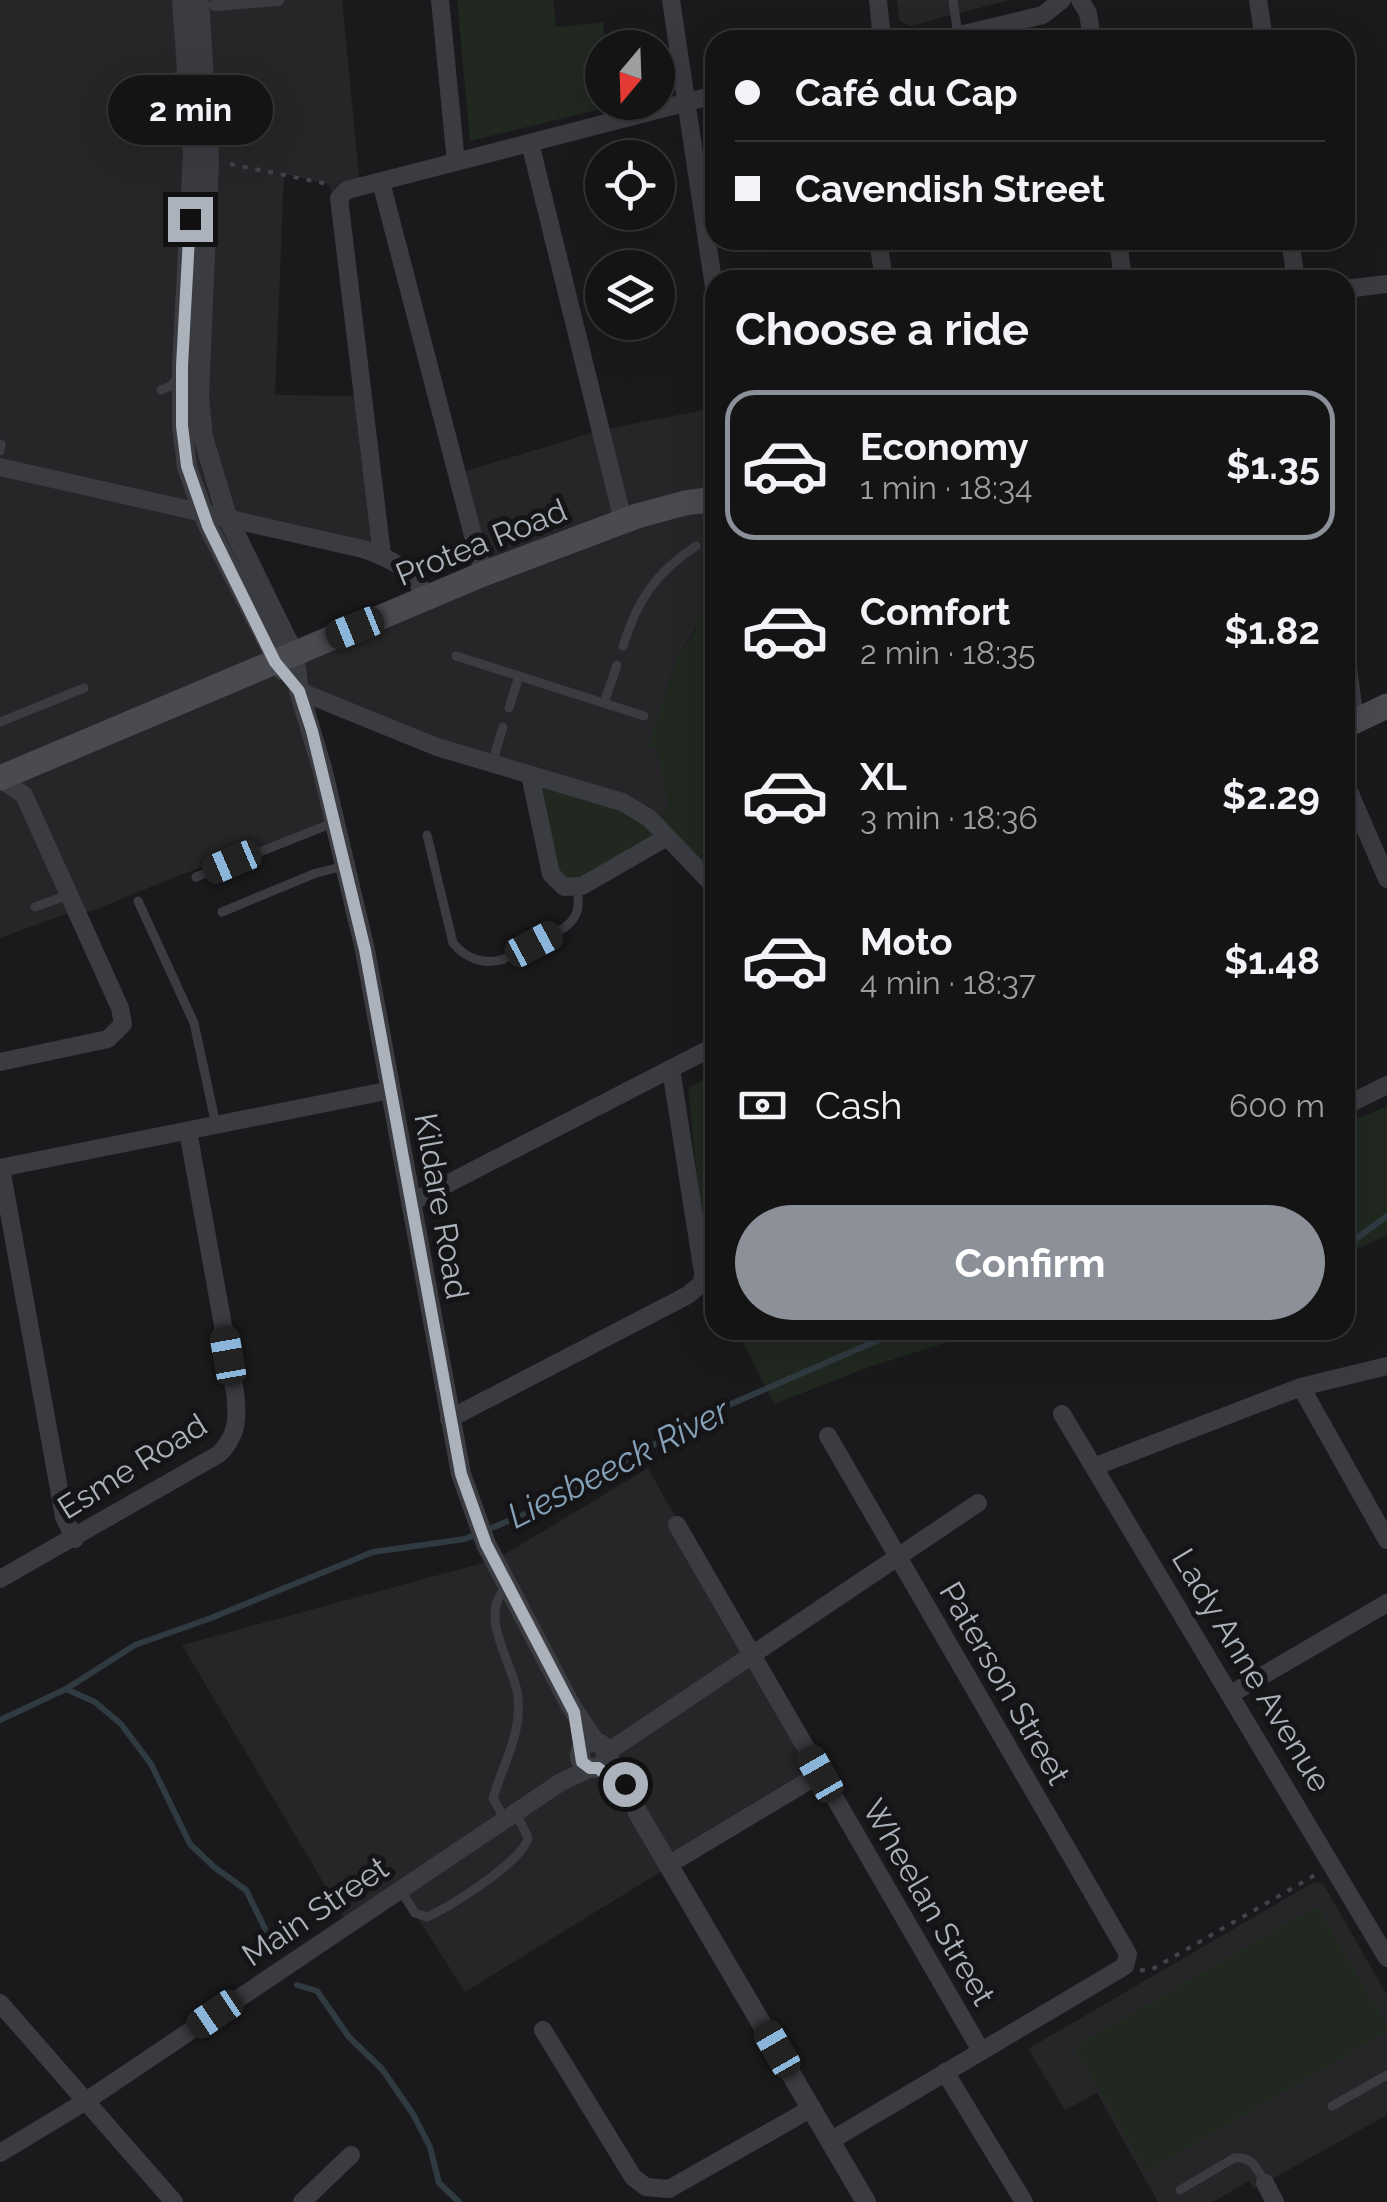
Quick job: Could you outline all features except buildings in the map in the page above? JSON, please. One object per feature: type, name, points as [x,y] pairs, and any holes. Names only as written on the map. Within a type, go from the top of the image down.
[{"type":"main road","name":"Protea Road","points":[[0,779],[483,574],[623,521],[705,500]]},
{"type":"main road","points":[[1355,722],[1387,706]]},
{"type":"street","points":[[182,0],[193,155],[182,366],[187,466],[203,511],[284,658]]},
{"type":"street","points":[[278,0],[207,2],[209,159],[200,416],[211,472],[227,517],[299,691],[399,733],[622,802],[650,818],[705,877]]},
{"type":"street","points":[[440,0],[456,162]]},
{"type":"street","points":[[671,0],[705,232]]},
{"type":"street","points":[[878,0],[881,30]]},
{"type":"street","points":[[981,30],[1043,15],[1062,0]]},
{"type":"street","points":[[1080,0],[1088,13],[1091,30]]},
{"type":"street","points":[[1258,0],[1262,30]]},
{"type":"street","points":[[382,556],[338,204],[347,190],[705,97]]},
{"type":"street","points":[[530,143],[623,521]]},
{"type":"street","points":[[381,182],[483,574]]},
{"type":"street","points":[[1355,289],[1387,284]]},
{"type":"street","points":[[0,466],[382,556],[416,578],[428,598]]},
{"type":"street","name":"Kildare Road","points":[[299,691],[345,866],[391,1090],[449,1418],[473,1513],[594,1756],[626,1791],[866,2202]]},
{"type":"street","points":[[530,775],[551,874],[560,884],[577,888],[667,837]]},
{"type":"street","points":[[0,779],[24,795],[120,1008],[123,1024],[108,1039],[0,1062]]},
{"type":"street","points":[[1355,805],[1387,879]]},
{"type":"street","points":[[410,1202],[705,1051]]},
{"type":"street","points":[[449,1418],[688,1295],[702,1283],[671,1069]]},
{"type":"street","points":[[1355,1101],[1387,1085]]},
{"type":"street","points":[[75,1539],[64,1517],[0,1168],[391,1090]]},
{"type":"street","name":"Esme Road","points":[[0,1579],[218,1454],[237,1426],[235,1392],[188,1130]]},
{"type":"street","points":[[1096,1466],[1301,1387],[1387,1366]]},
{"type":"street","points":[[1301,1387],[1387,1540]]},
{"type":"street","name":"Lady Anne Avenue","points":[[1062,1414],[1385,1949]]},
{"type":"street","name":"Paterson Street","points":[[828,1436],[1129,1960]]},
{"type":"street","name":"Main Street","points":[[0,2153],[86,2101],[511,1816],[594,1756],[615,1747],[978,1503]]},
{"type":"street","name":"Wheelan Street","points":[[678,1525],[980,2049]]},
{"type":"street","points":[[1232,1694],[1387,1603]]},
{"type":"street","points":[[668,1865],[820,1774]]},
{"type":"street","points":[[830,2141],[1125,1966],[1129,1960]]},
{"type":"street","points":[[0,2003],[174,2202]]},
{"type":"street","points":[[544,2030],[633,2177],[646,2188],[669,2189],[812,2108]]},
{"type":"street","points":[[945,2072],[1024,2202]]},
{"type":"street","points":[[302,2202],[351,2155]]},
{"type":"street","points":[[1265,2183],[1275,2202]]},
{"type":"lane","points":[[949,30],[953,0]]},
{"type":"lane","points":[[166,78],[188,76]]},
{"type":"lane","points":[[161,390],[174,383],[182,366]]},
{"type":"lane","points":[[623,646],[642,598],[672,564],[696,546]]},
{"type":"lane","points":[[456,656],[644,716]]},
{"type":"lane","points":[[604,703],[617,666]]},
{"type":"lane","points":[[509,708],[519,676]]},
{"type":"lane","points":[[0,722],[84,688]]},
{"type":"lane","points":[[492,763],[503,728]]},
{"type":"lane","points":[[196,877],[334,822]]},
{"type":"lane","points":[[427,835],[453,943],[458,950],[480,960],[496,962],[573,922],[578,911],[577,888]]},
{"type":"lane","points":[[222,912],[306,876],[345,866]]},
{"type":"lane","points":[[35,907],[68,894]]},
{"type":"lane","points":[[138,900],[194,1023],[216,1125]]},
{"type":"lane","points":[[400,1889],[415,1913],[427,1917],[484,1881],[526,1848],[528,1838],[493,1798],[515,1742],[518,1694],[494,1611],[501,1593],[508,1587]]},
{"type":"lane","points":[[1332,2106],[1387,2075]]},
{"type":"lane","points":[[1180,2190],[1234,2158],[1244,2157],[1265,2183]]},
{"type":"path","points":[[224,163],[328,184]]},
{"type":"path","points":[[1129,1960],[1142,1971],[1148,1971],[1332,1865]]},
{"type":"shaded area","points":[[0,0],[342,0],[360,186],[338,204],[328,184],[284,174],[275,395],[363,396],[382,555],[203,512],[275,661],[483,574],[456,474],[601,430],[705,410],[705,616],[677,658],[649,747],[657,750],[670,809],[649,818],[300,692],[334,822],[180,875],[92,911],[63,915],[0,938]]},
{"type":"shaded area","points":[[457,0],[553,0],[556,27],[603,22],[604,30],[585,30],[585,113],[470,141]]},
{"type":"shaded area","points":[[897,0],[1009,0],[910,26],[899,20]]},
{"type":"shaded area","points":[[703,614],[705,877],[667,837],[582,886],[559,884],[530,775],[649,818],[669,809],[657,750],[648,747],[677,658],[696,630],[692,625]]},
{"type":"shaded area","points":[[705,1079],[705,1227],[700,1204],[688,1088]]},
{"type":"shaded area","points":[[1387,1106],[1387,1235],[1355,1250],[1355,1120]]},
{"type":"shaded area","points":[[742,1340],[954,1340],[866,1368],[774,1404]]},
{"type":"shaded area","points":[[648,1468],[820,1774],[465,1992],[400,1890],[348,1924],[182,1645],[497,1559]]},
{"type":"shaded area","points":[[1314,1882],[1324,1885],[1387,1995],[1387,2115],[1254,2189],[1249,2181],[1213,2202],[1158,2202],[1097,2093],[1065,2110],[1028,2049]]},
{"type":"shaded area","points":[[1317,1906],[1387,2025],[1387,2032],[1147,2172],[1074,2047]]},
{"type":"waterway","name":"Liesbeeck River","points":[[1355,1240],[1387,1216]]},
{"type":"waterway","name":"Liesbeeck River","points":[[0,1720],[66,1689],[135,1645],[373,1552],[465,1539],[559,1500],[701,1417],[879,1340]]},
{"type":"waterway","points":[[66,1689],[95,1702],[121,1724],[151,1764],[190,1844],[246,1890],[272,1943]]},
{"type":"waterway","points":[[297,1985],[317,1991],[349,2037],[382,2069],[430,2147],[439,2183],[459,2202]]},
{"type":"route","points":[[190,219],[182,366],[187,466],[208,526],[275,662],[299,691],[312,731],[365,950],[461,1474],[486,1544],[574,1712],[582,1762],[598,1768],[626,1791],[625,1784]]}]
